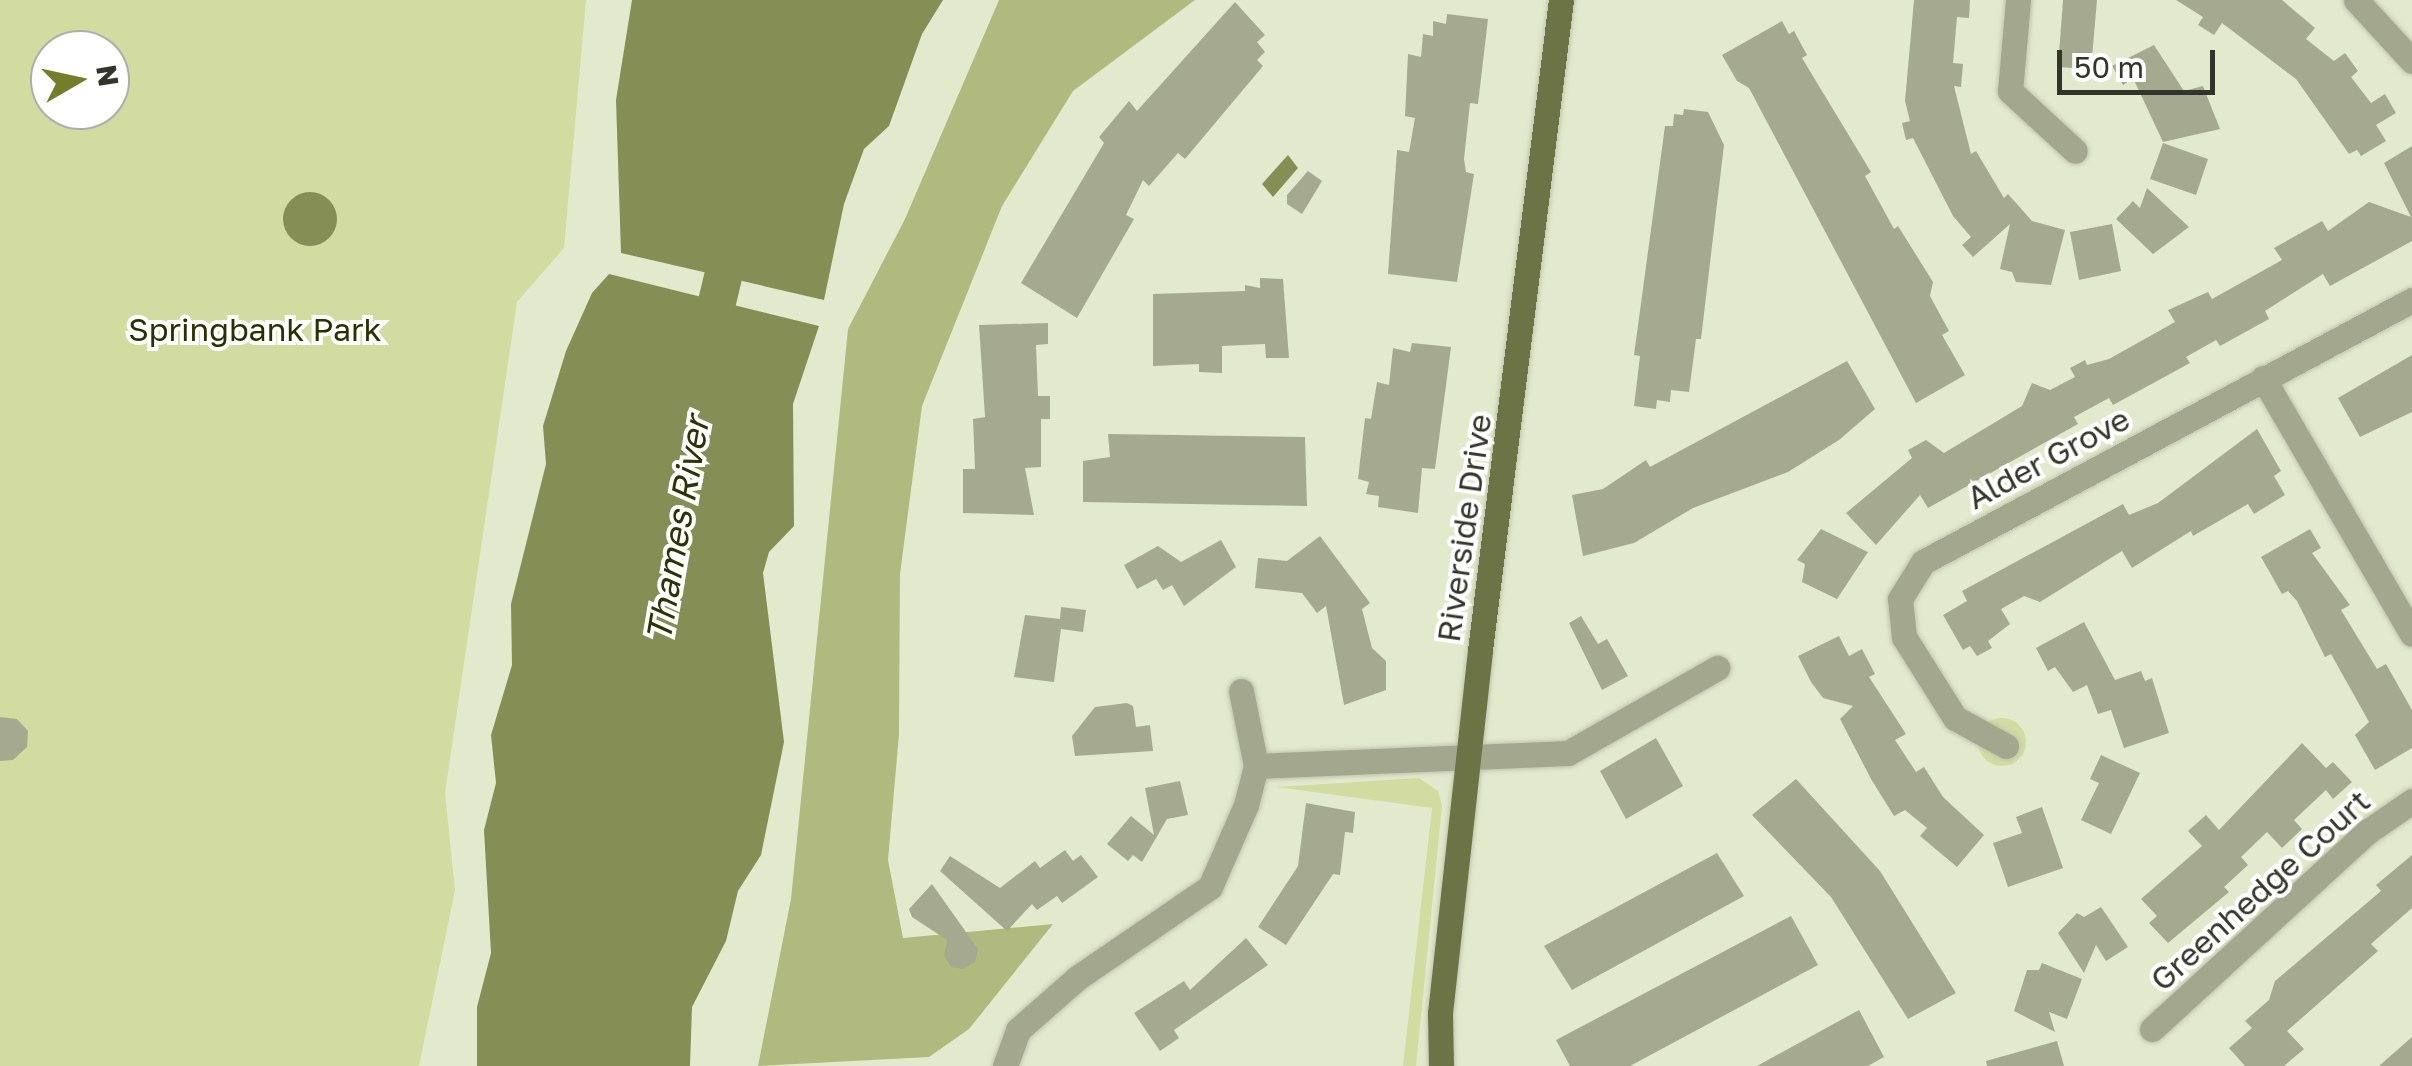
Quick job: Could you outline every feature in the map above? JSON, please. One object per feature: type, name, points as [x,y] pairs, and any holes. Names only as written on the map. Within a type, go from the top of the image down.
[{"type":"main road","name":"Riverside Drive","points":[[1441,1066],[1440,1013],[1561,0]]},
{"type":"street","points":[[2018,0],[2010,91],[2075,150]]},
{"type":"street","points":[[2356,0],[2412,61]]},
{"type":"street","name":"Alder Grove","points":[[2006,746],[1955,718],[1904,637],[1900,600],[1923,562],[2412,300]]},
{"type":"street","points":[[2263,378],[2412,634]]},
{"type":"street","points":[[1256,766],[1469,758],[1585,747],[1716,668]]},
{"type":"street","points":[[1005,1066],[1018,1030],[1077,978],[1210,887],[1256,766],[1241,691]]},
{"type":"street","name":"Greenhedge Court","points":[[2152,1029],[2367,832],[2412,800]]},
{"type":"green space","name":"Springbank Park","points":[[0,0],[586,0],[564,248],[517,302],[445,793],[455,890],[419,1066],[0,1066]]},
{"type":"green space","points":[[2002,718],[2019,725],[2026,742],[2019,759],[2002,766],[1985,759],[1978,742],[1985,725]]},
{"type":"green space","points":[[1419,778],[1438,791],[1442,806],[1416,1066],[1403,1066],[1432,808],[1276,787]]},
{"type":"shaded area","points":[[999,0],[1195,0],[1073,91],[1002,206],[922,406],[900,574],[899,734],[888,860],[903,938],[1053,924],[969,1029],[929,1057],[758,1066],[791,899],[848,329],[905,219]]},
{"type":"water","points":[[632,0],[943,0],[922,34],[889,126],[864,149],[844,204],[824,300],[621,253],[616,100]]},
{"type":"water","points":[[1288,155],[1298,168],[1273,197],[1262,184]]},
{"type":"water","points":[[310,192],[329,200],[337,219],[329,238],[310,246],[291,238],[283,219],[291,200]]},
{"type":"water","points":[[609,274],[819,326],[793,404],[794,526],[769,552],[763,573],[784,742],[761,855],[738,891],[726,941],[692,1007],[690,1066],[477,1066],[477,1007],[491,953],[484,830],[496,783],[491,735],[512,665],[511,604],[546,464],[543,426],[566,351],[592,293]]},
{"type":"building","points":[[1914,0],[1970,0],[1969,18],[1957,17],[1953,63],[1963,64],[1961,87],[1954,86],[1971,154],[1976,151],[2004,198],[2008,194],[2032,221],[2065,230],[2051,285],[2016,282],[2012,272],[2000,269],[2010,224],[1973,257],[1962,245],[1971,237],[1953,216],[1913,138],[1906,140],[1902,123],[1910,121],[1905,101]]},
{"type":"building","points":[[2063,0],[2097,0],[2091,69],[2058,67]]},
{"type":"building","points":[[2176,0],[2282,0],[2315,28],[2306,39],[2334,61],[2345,53],[2358,71],[2351,77],[2371,103],[2385,94],[2396,113],[2376,125],[2386,141],[2361,156],[2357,150],[2349,154],[2296,79],[2222,23],[2214,35],[2198,25],[2203,17]]},
{"type":"building","points":[[1235,2],[1265,35],[1257,42],[1265,52],[1257,60],[1263,66],[1185,159],[1178,153],[1149,186],[1143,180],[1126,215],[1134,219],[1077,318],[1021,283],[1104,143],[1099,137],[1129,101],[1137,111]]},
{"type":"building","points":[[1447,14],[1488,19],[1478,104],[1470,103],[1464,159],[1466,172],[1474,174],[1457,282],[1388,274],[1397,150],[1409,152],[1415,118],[1405,116],[1408,54],[1421,57],[1423,34],[1433,36],[1433,21],[1446,24]]},
{"type":"building","points":[[1782,21],[1789,34],[1794,31],[1807,55],[1802,58],[1871,172],[1865,176],[1894,229],[1898,226],[1933,282],[1930,296],[1949,331],[1942,335],[1965,375],[1916,403],[1749,88],[1737,81],[1722,55]]},
{"type":"building","points":[[2154,45],[2184,91],[2203,86],[2220,129],[2163,142],[2133,78],[2123,85],[2112,66]]},
{"type":"building","points":[[1684,109],[1708,112],[1724,145],[1701,339],[1696,339],[1689,392],[1671,390],[1670,402],[1657,400],[1656,409],[1634,406],[1640,356],[1634,355],[1665,126],[1673,126],[1674,114],[1683,115]]},
{"type":"building","points":[[2163,143],[2208,159],[2196,195],[2150,179]]},
{"type":"building","points":[[2412,146],[2412,241],[2330,286],[2323,274],[2265,311],[2269,319],[2220,346],[2216,340],[2186,357],[2190,363],[2113,405],[2109,398],[2074,417],[2078,424],[1928,508],[1920,495],[1876,545],[1846,513],[1912,458],[1908,450],[1926,440],[1944,453],[2022,406],[2032,383],[2050,390],[2075,377],[2070,368],[2085,360],[2087,365],[2109,359],[2175,322],[2168,310],[2208,292],[2212,299],[2282,260],[2274,248],[2322,221],[2328,231],[2369,202],[2411,217],[2384,163]]},
{"type":"building","points":[[1308,171],[1322,181],[1302,214],[1287,204],[1287,195]]},
{"type":"building","points":[[2147,188],[2189,227],[2153,254],[2116,219],[2133,201],[2140,208]]},
{"type":"building","points":[[2112,224],[2121,271],[2079,280],[2070,232]]},
{"type":"building","points":[[1260,278],[1283,279],[1289,358],[1266,358],[1265,344],[1222,346],[1222,373],[1199,372],[1199,364],[1153,366],[1153,294],[1245,291],[1245,285],[1260,288]]},
{"type":"building","points":[[1048,323],[1048,344],[1036,345],[1038,396],[1050,396],[1050,419],[1041,419],[1041,467],[1025,468],[1034,515],[963,513],[963,469],[975,469],[973,419],[985,417],[979,325]]},
{"type":"building","points":[[1412,343],[1451,347],[1435,469],[1422,468],[1418,513],[1378,507],[1379,496],[1366,494],[1369,482],[1358,479],[1365,418],[1371,419],[1377,382],[1389,385],[1393,348],[1410,352]]},
{"type":"building","points":[[2412,355],[2412,412],[2360,437],[2338,398]]},
{"type":"building","points":[[1847,361],[1875,409],[1839,440],[1788,472],[1693,508],[1634,543],[1583,556],[1572,495],[1603,489],[1646,460],[1650,467]]},
{"type":"building","points":[[2257,429],[2281,471],[2274,476],[2285,495],[2254,514],[2248,504],[2193,536],[2191,531],[2132,568],[2122,551],[2040,602],[2024,596],[2001,609],[2010,624],[1988,641],[1992,648],[1977,656],[1970,646],[1963,650],[1943,615],[1967,601],[1962,591],[2123,504],[2129,515],[2158,503]]},
{"type":"building","points":[[1108,434],[1305,437],[1307,506],[1083,502],[1083,461],[1110,457]]},
{"type":"building","points":[[1821,529],[1868,552],[1837,599],[1802,582],[1805,564],[1797,560]]},
{"type":"building","points":[[2310,529],[2321,548],[2312,553],[2350,605],[2341,610],[2377,669],[2386,664],[2412,710],[2412,748],[2375,770],[2355,735],[2369,722],[2331,654],[2325,657],[2297,601],[2288,591],[2282,594],[2261,557]]},
{"type":"building","points":[[1320,536],[1370,603],[1362,609],[1372,648],[1386,661],[1386,690],[1344,705],[1326,606],[1317,613],[1302,593],[1255,588],[1258,558],[1287,561]]},
{"type":"building","points":[[1221,540],[1236,567],[1184,606],[1172,585],[1163,590],[1156,579],[1137,589],[1124,565],[1158,546],[1181,562]]},
{"type":"building","points":[[1061,607],[1086,610],[1083,632],[1061,629],[1054,682],[1014,677],[1025,615],[1060,619]]},
{"type":"building","points":[[1581,616],[1598,644],[1607,639],[1628,676],[1602,690],[1569,623]]},
{"type":"building","points":[[2084,622],[2115,680],[2141,671],[2145,681],[2152,678],[2169,733],[2124,748],[2111,710],[2098,714],[2087,685],[2073,692],[2055,667],[2048,671],[2036,648]]},
{"type":"building","points":[[1839,636],[1849,656],[1862,649],[1875,674],[1869,677],[1906,734],[1895,740],[1916,772],[1924,767],[1943,797],[1984,835],[1957,867],[1920,836],[1927,828],[1905,810],[1894,816],[1840,719],[1853,706],[1823,698],[1811,682],[1798,656]]},
{"type":"building","points":[[1127,703],[1133,706],[1136,727],[1150,725],[1153,751],[1075,756],[1072,736],[1095,707]]},
{"type":"building","points":[[0,717],[17,719],[28,731],[27,747],[13,760],[0,761]]},
{"type":"building","points":[[1656,738],[1683,786],[1626,819],[1600,771]]},
{"type":"building","points":[[2302,743],[2326,768],[2333,762],[2352,782],[2333,799],[2326,790],[2294,820],[2302,829],[2282,848],[2267,832],[2241,857],[2248,865],[2224,887],[2229,892],[2168,943],[2149,923],[2157,916],[2141,899],[2202,846],[2188,831],[2206,815],[2219,830]]},
{"type":"building","points":[[2101,755],[2140,773],[2111,834],[2081,820],[2099,783],[2090,779]]},
{"type":"building","points":[[1796,779],[1880,871],[1956,993],[1908,1019],[1831,897],[1752,815]]},
{"type":"building","points":[[1180,781],[1188,815],[1167,819],[1142,862],[1133,855],[1128,861],[1107,844],[1131,816],[1154,835],[1145,788]]},
{"type":"building","points":[[1306,803],[1355,812],[1353,833],[1345,832],[1340,875],[1333,874],[1286,945],[1258,927],[1298,866]]},
{"type":"building","points":[[2042,807],[2063,868],[2008,887],[1993,843],[2022,833],[2016,817]]},
{"type":"building","points":[[1065,850],[1073,861],[1081,855],[1098,877],[1062,903],[1057,896],[1037,910],[1032,904],[1007,931],[940,871],[950,856],[1000,888],[1035,861],[1040,868]]},
{"type":"building","points":[[1717,853],[1744,896],[1572,990],[1544,946]]},
{"type":"building","points":[[2412,855],[2412,908],[2371,944],[2378,951],[2287,1031],[2304,1049],[2284,1066],[2245,1066],[2229,1048],[2252,1028],[2245,1021],[2269,1000],[2275,981],[2381,891],[2376,885]]},
{"type":"building","points":[[932,884],[978,949],[975,962],[963,969],[951,967],[944,956],[947,940],[912,917],[909,909]]},
{"type":"building","points":[[2101,907],[2128,947],[2106,961],[2096,945],[2084,973],[2058,933],[2077,913],[2084,917]]},
{"type":"building","points":[[1791,916],[1818,965],[1630,1066],[1570,1066],[1556,1040]]},
{"type":"building","points":[[1246,938],[1268,965],[1174,1030],[1179,1038],[1160,1051],[1134,1013],[1184,981],[1190,990]]},
{"type":"building","points":[[2042,963],[2082,979],[2067,1019],[2049,1012],[2055,1032],[2014,1011],[2027,970],[2039,970]]},
{"type":"building","points":[[1859,1010],[1884,1057],[1868,1066],[1757,1066]]},
{"type":"building","points":[[2412,1037],[2412,1066],[2379,1066]]},
{"type":"building","points":[[2057,1041],[2064,1066],[1987,1066],[1986,1061]]},
{"type":"waterway","name":"Thames River","points":[[706,348],[735,227]]}]
